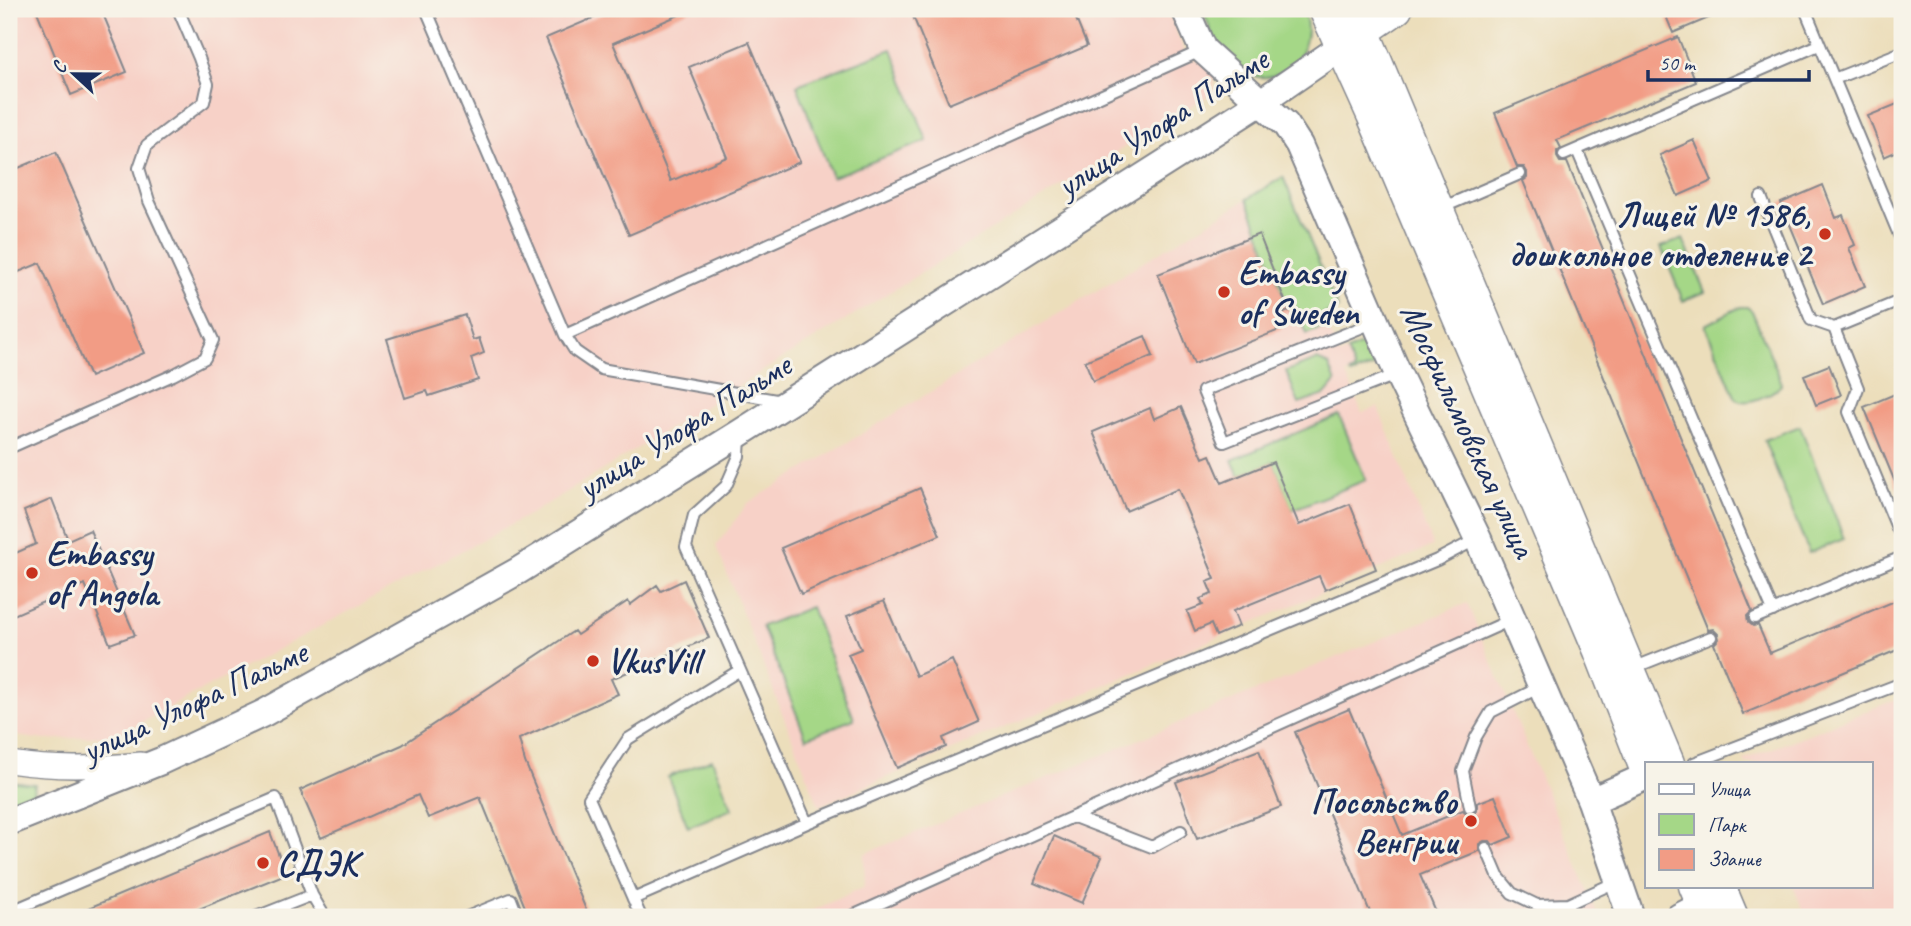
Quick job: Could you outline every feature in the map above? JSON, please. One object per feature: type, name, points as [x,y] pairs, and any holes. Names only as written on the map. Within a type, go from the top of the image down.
[{"type":"main road","name":"Мосфильмовская улица","points":[[1324,9],[1353,29],[1439,209],[1669,762]]},
{"type":"main road","points":[[1353,29],[1397,9]]},
{"type":"main road","name":"Мосфильмовская улица","points":[[1353,29],[1372,115],[1600,650],[1645,770]]},
{"type":"main road","points":[[1700,902],[1733,917]]},
{"type":"street","name":"Мосфильмовская улица","points":[[1185,9],[1203,50],[1286,125],[1299,145],[1398,374],[1478,539],[1542,686],[1591,801],[1631,917]]},
{"type":"street","name":"улица Улофа Пальме","points":[[9,822],[161,761],[264,713],[505,578],[740,433],[1261,102],[1353,29]]},
{"type":"street","points":[[9,762],[52,768],[98,768],[161,761]]},
{"type":"street","points":[[1591,801],[1645,776]]},
{"type":"lane","points":[[9,448],[173,375],[205,358],[213,340],[149,201],[139,168],[147,145],[204,102],[208,84],[200,58],[178,9]]},
{"type":"lane","points":[[426,9],[565,335],[575,351],[601,369],[788,401]]},
{"type":"lane","points":[[1804,9],[1902,243]]},
{"type":"lane","points":[[1564,155],[1819,45]]},
{"type":"lane","points":[[565,335],[1203,50]]},
{"type":"lane","points":[[1834,79],[1902,52]]},
{"type":"lane","points":[[1577,150],[1773,611]]},
{"type":"lane","points":[[1439,209],[1520,174]]},
{"type":"lane","points":[[1761,197],[1811,320],[1834,328],[1902,300]]},
{"type":"lane","points":[[1375,321],[1203,391],[1224,442],[1398,374]]},
{"type":"lane","points":[[1834,328],[1858,388],[1849,412],[1898,530]]},
{"type":"lane","points":[[740,433],[739,456],[726,486],[694,514],[686,547],[807,823]]},
{"type":"lane","points":[[633,899],[807,823],[1424,565],[1478,539]]},
{"type":"lane","points":[[1755,618],[1902,557]]},
{"type":"lane","points":[[850,917],[1513,619]]},
{"type":"lane","points":[[1630,669],[1711,637]]},
{"type":"lane","points":[[641,917],[589,798],[628,739],[740,670]]},
{"type":"lane","points":[[1697,762],[1902,683]]},
{"type":"lane","points":[[1469,807],[1463,771],[1481,728],[1491,712],[1542,686]]},
{"type":"lane","points":[[9,899],[15,914],[276,798],[312,895],[325,917]]},
{"type":"lane","points":[[1074,817],[1152,847],[1181,831]]},
{"type":"lane","points":[[1486,848],[1498,876],[1512,893],[1537,905],[1567,904],[1618,881]]},
{"type":"lane","points":[[256,917],[312,895]]},
{"type":"lane","points":[[467,917],[511,899],[519,917]]},
{"type":"shaded area","points":[[9,9],[1167,9],[1188,59],[1203,61],[1215,71],[1214,92],[536,511],[118,735],[45,740],[9,735]]},
{"type":"shaded area","points":[[1283,177],[1338,308],[1323,315],[1339,355],[1348,352],[1355,371],[1346,374],[1362,413],[1378,407],[1433,546],[819,806],[716,546],[748,503]]},
{"type":"shaded area","points":[[1467,603],[1599,917],[799,917],[865,886],[864,854]]},
{"type":"shaded area","points":[[1902,697],[1902,917],[1806,917],[1794,888],[1872,888],[1872,762],[1743,760]]},
{"type":"green space","points":[[1202,9],[1303,9],[1307,35],[1304,47],[1290,67],[1279,74],[1267,77],[1250,75],[1222,54]]},
{"type":"green space","points":[[892,49],[927,141],[832,177],[797,85]]},
{"type":"green space","points":[[1283,177],[1338,308],[1323,315],[1327,326],[1307,334],[1297,308],[1289,311],[1247,199]]},
{"type":"green space","points":[[1683,239],[1705,292],[1683,301],[1661,247]]},
{"type":"green space","points":[[1740,307],[1747,307],[1752,311],[1781,385],[1766,395],[1746,401],[1736,399],[1705,325]]},
{"type":"green space","points":[[1369,342],[1378,365],[1351,375],[1355,370],[1347,351]]},
{"type":"green space","points":[[1317,360],[1329,365],[1336,382],[1325,395],[1299,404],[1286,371]]},
{"type":"green space","points":[[1339,415],[1366,480],[1292,510],[1273,462],[1239,476],[1232,460]]},
{"type":"green space","points":[[1800,426],[1844,539],[1809,553],[1764,440]]},
{"type":"green space","points":[[811,607],[854,719],[806,738],[762,626]]},
{"type":"green space","points":[[712,759],[732,809],[688,827],[668,777]]},
{"type":"green space","points":[[9,781],[35,784],[33,793],[9,804]]},
{"type":"building","points":[[36,9],[101,9],[127,72],[71,95]]},
{"type":"building","points":[[614,9],[693,9],[613,43],[671,181],[727,157],[689,67],[749,42],[800,162],[629,235],[546,38]]},
{"type":"building","points":[[910,9],[1072,9],[1087,46],[949,104]]},
{"type":"building","points":[[1663,9],[1730,9],[1673,33]]},
{"type":"building","points":[[1678,37],[1696,82],[1557,140],[1561,148],[1557,151],[1557,157],[1560,162],[1567,162],[1752,611],[1747,616],[1748,622],[1753,626],[1758,625],[1770,653],[1902,598],[1902,648],[1743,714],[1714,644],[1719,639],[1718,634],[1713,629],[1708,630],[1523,181],[1527,178],[1527,172],[1524,167],[1517,167],[1495,113]]},
{"type":"building","points":[[1902,102],[1902,149],[1884,157],[1868,116]]},
{"type":"building","points":[[1694,140],[1712,181],[1678,196],[1660,155]]},
{"type":"building","points":[[56,152],[144,353],[90,377],[40,263],[9,276],[9,172]]},
{"type":"building","points":[[1823,185],[1836,218],[1843,215],[1855,245],[1849,248],[1865,286],[1823,304],[1781,203]]},
{"type":"building","name":"Embassy of Sweden","points":[[1259,234],[1289,311],[1277,316],[1282,329],[1194,364],[1158,274]]},
{"type":"building","points":[[465,315],[473,340],[479,338],[484,353],[471,358],[478,380],[429,396],[427,391],[405,398],[387,339]]},
{"type":"building","points":[[1145,336],[1153,356],[1093,381],[1085,361]]},
{"type":"building","points":[[1829,365],[1841,395],[1816,405],[1804,375]]},
{"type":"building","points":[[1902,391],[1902,499],[1864,407]]},
{"type":"building","points":[[1181,407],[1203,458],[1210,455],[1222,483],[1273,462],[1299,525],[1350,504],[1376,569],[1325,590],[1319,576],[1233,611],[1239,626],[1216,636],[1211,624],[1195,631],[1187,611],[1203,605],[1200,599],[1212,594],[1207,582],[1215,579],[1178,489],[1126,511],[1093,432],[1150,408],[1154,419]]},
{"type":"building","points":[[920,488],[940,535],[801,594],[781,548]]},
{"type":"building","points":[[52,499],[68,540],[90,530],[135,635],[110,644],[85,584],[9,617],[9,556],[36,544],[24,511]]},
{"type":"building","points":[[684,580],[709,638],[611,679],[618,694],[519,739],[525,762],[589,917],[529,917],[480,797],[428,818],[418,795],[321,838],[300,790],[402,745],[574,631],[577,635],[628,601],[630,605],[657,585],[661,591]]},
{"type":"building","points":[[884,601],[916,676],[952,660],[979,722],[943,738],[946,747],[897,768],[848,654],[861,649],[847,616]]},
{"type":"building","name":"Посольство Венгрии","points":[[1349,709],[1402,835],[1463,810],[1472,815],[1477,810],[1477,803],[1495,796],[1512,837],[1493,845],[1490,841],[1484,841],[1479,844],[1479,851],[1420,875],[1438,917],[1372,917],[1295,732]]},
{"type":"building","points":[[1259,750],[1281,807],[1197,839],[1176,782]]},
{"type":"building","points":[[270,832],[286,874],[179,917],[67,917]]},
{"type":"building","points":[[1054,836],[1102,857],[1082,903],[1034,883]]},
{"type":"place","name":"Лицей № 1586, дошкольное отделение 2","points":[[1825,234]]},
{"type":"place","name":"Embassy of Sweden","points":[[1224,292]]},
{"type":"place","name":"Embassy of Angola","points":[[32,573]]},
{"type":"place","name":"VkusVill","points":[[593,661]]},
{"type":"place","name":"Посольство Венгрии","points":[[1471,821]]},
{"type":"place","name":"СДЭК","points":[[263,863]]}]
